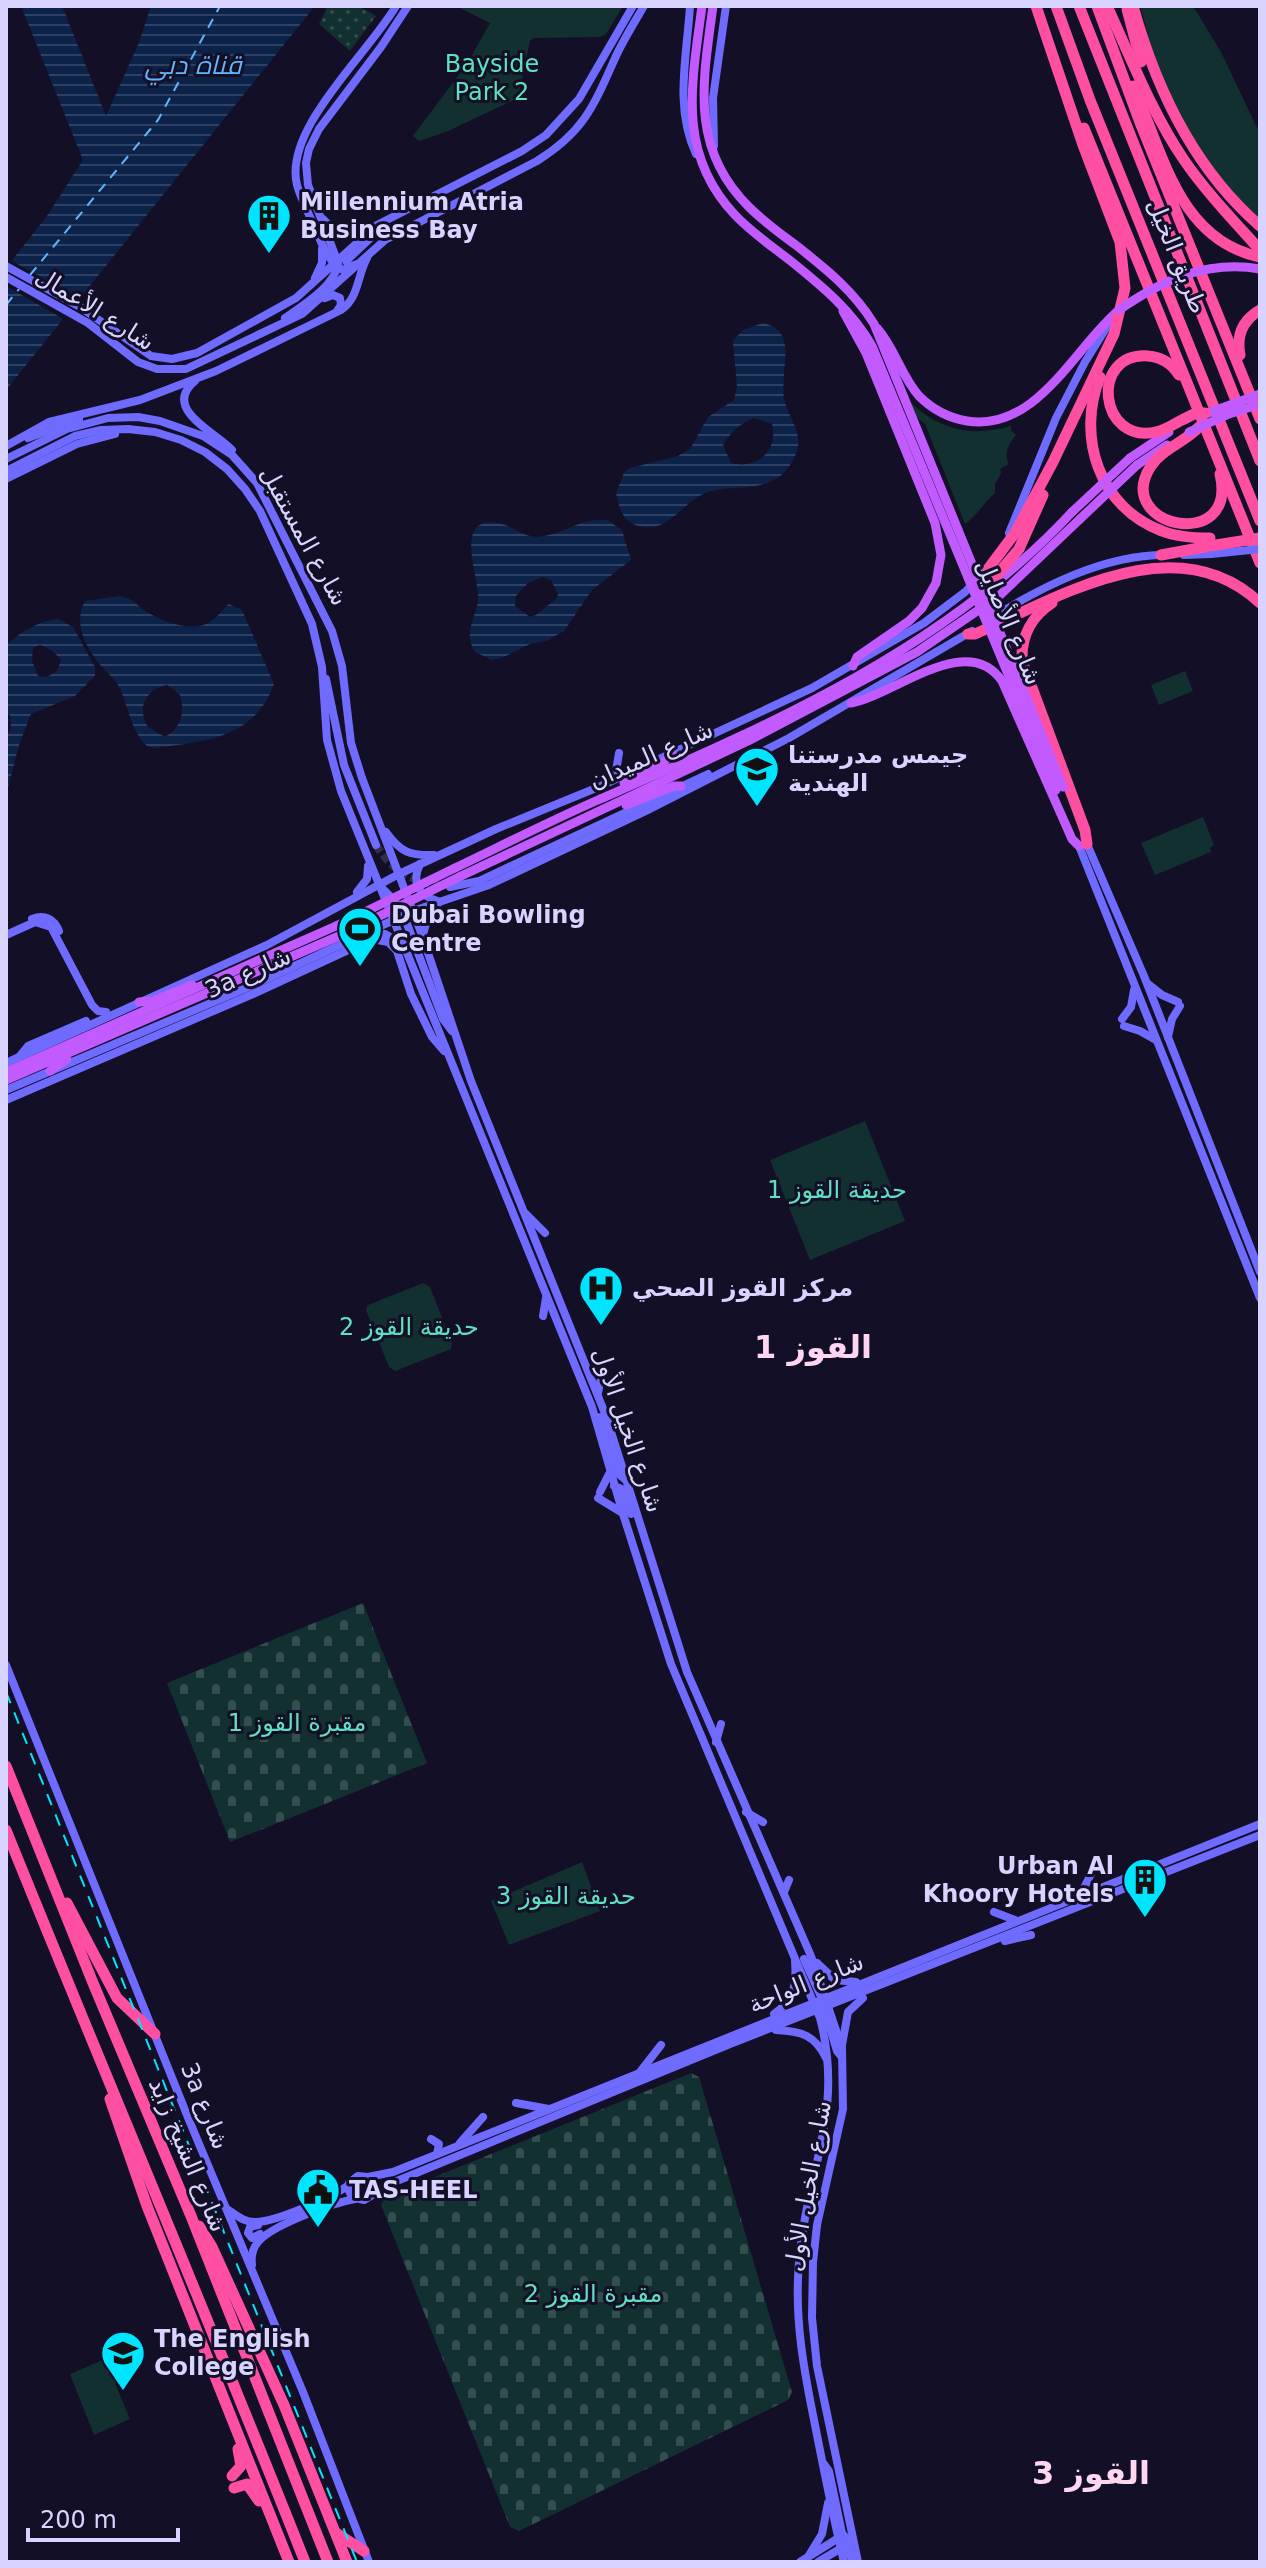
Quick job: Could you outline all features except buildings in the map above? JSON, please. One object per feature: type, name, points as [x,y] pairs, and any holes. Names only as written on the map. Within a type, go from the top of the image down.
[{"type":"highway","points":[[1036,6],[1122,251],[1125,279],[1117,339],[1092,403],[1091,439],[1097,466],[1113,496],[1138,519],[1170,534],[1210,546]]},
{"type":"highway","name":"طريق الخيل","points":[[1056,6],[1095,112],[1260,521]]},
{"type":"highway","name":"طريق الخيل","points":[[1079,6],[1260,461]]},
{"type":"highway","points":[[1097,6],[1141,125],[1260,419]]},
{"type":"highway","points":[[1107,6],[1153,105],[1186,163],[1260,250]]},
{"type":"highway","points":[[1126,6],[1153,105]]},
{"type":"highway","points":[[1133,6],[1154,72],[1176,120],[1200,160],[1260,233]]},
{"type":"highway","points":[[1106,33],[1116,48],[1147,117],[1180,198],[1200,225],[1219,241],[1260,257]]},
{"type":"highway","points":[[1067,96],[1076,107],[1201,410],[1193,429],[1156,459],[1147,472],[1145,493],[1151,508],[1162,519],[1177,525],[1193,524],[1207,517],[1221,495],[1221,480],[1210,448],[1193,429]]},
{"type":"highway","points":[[1229,196],[1260,226]]},
{"type":"highway","points":[[1245,379],[1239,337],[1248,319],[1260,310]]},
{"type":"highway","points":[[988,569],[1015,533],[1057,454],[1120,313]]},
{"type":"highway","points":[[1193,429],[1153,433],[1126,428],[1115,417],[1108,402],[1111,376],[1131,359],[1146,356],[1161,359],[1177,372],[1201,410]]},
{"type":"highway","points":[[1201,410],[1196,413],[1193,429],[1260,563]]},
{"type":"highway","points":[[986,594],[990,583],[1024,540],[1053,473],[1057,454]]},
{"type":"highway","points":[[1161,555],[1210,546],[1259,542]]},
{"type":"highway","points":[[968,634],[975,634],[1077,587],[1120,574],[1159,568],[1211,575],[1238,586],[1260,603]]},
{"type":"highway","points":[[1211,575],[1238,590],[1260,610]]},
{"type":"highway","points":[[1077,587],[1036,617],[1027,631],[1022,653],[1026,677],[1085,830],[1083,845]]},
{"type":"highway","name":"شارع الشيخ زايد","points":[[6,1766],[191,2216],[328,2562]]},
{"type":"highway","name":"شارع الشيخ زايد","points":[[6,1830],[305,2562]]},
{"type":"highway","points":[[56,1888],[78,1919],[117,1998],[155,2034]]},
{"type":"highway","points":[[107,2078],[119,2128],[288,2558]]},
{"type":"highway","points":[[191,2216],[212,2247],[284,2405],[347,2562]]},
{"type":"highway","points":[[191,2317],[200,2355],[241,2456],[241,2466],[233,2482],[253,2489],[288,2558]]},
{"type":"highway","points":[[336,2533],[367,2556]]},
{"type":"main road","points":[[304,292],[321,268],[323,254],[297,186],[296,157],[306,128],[340,78],[374,40],[396,6]]},
{"type":"main road","points":[[336,264],[306,178],[307,156],[312,142],[408,6]]},
{"type":"main road","name":"شارع الأعمال","points":[[6,277],[124,345],[162,359],[185,358],[275,312],[304,292],[371,229],[522,151],[554,128],[579,99],[633,6]]},
{"type":"main road","name":"شارع الأعمال","points":[[6,266],[80,307],[150,367],[180,370],[201,362],[296,318],[321,300],[377,246],[537,161],[567,139],[598,99],[620,48],[644,6]]},
{"type":"main road","points":[[691,6],[683,102],[690,140],[702,166]]},
{"type":"main road","name":"شارع الأصايل","points":[[702,6],[691,97],[694,132],[702,166],[714,188],[738,218],[832,295],[858,324],[878,358],[1083,845],[1144,976],[1260,1272]]},
{"type":"main road","name":"شارع الأصايل","points":[[713,6],[702,107],[705,128],[716,158],[743,201],[838,279],[874,324],[1059,788]]},
{"type":"main road","points":[[716,158],[713,98],[726,6]]},
{"type":"main road","points":[[358,263],[349,267],[346,261],[375,233],[420,208],[441,191]]},
{"type":"main road","points":[[317,212],[335,230],[351,234],[415,204]]},
{"type":"main road","points":[[320,241],[336,264],[348,272]]},
{"type":"main road","points":[[6,447],[49,422],[134,401],[204,375],[345,308],[353,298],[363,265],[377,246]]},
{"type":"main road","points":[[267,329],[305,304],[336,264]]},
{"type":"main road","points":[[874,324],[922,399],[949,416],[981,422],[1005,418],[1034,402],[1096,331],[1158,285],[1197,271],[1227,267],[1260,269]]},
{"type":"main road","points":[[832,295],[866,353],[935,523],[941,555],[936,583],[922,608],[909,621],[857,657],[853,666]]},
{"type":"main road","points":[[321,300],[338,296],[341,302],[337,311]]},
{"type":"main road","points":[[6,1063],[267,945],[380,883],[400,878],[420,864],[510,822],[601,786],[762,713],[853,666],[931,618],[965,592],[988,569],[1012,527],[1048,435],[1070,389],[1093,348],[1120,313]]},
{"type":"main road","points":[[204,375],[188,388],[184,399],[186,409],[195,421],[227,444],[241,464]]},
{"type":"main road","name":"شارع الميدان","points":[[1201,410],[1259,396]]},
{"type":"main road","name":"شارع الميدان","points":[[6,1080],[159,1014],[337,931],[595,801],[732,741],[800,707],[895,654],[986,594],[1133,461],[1259,396]]},
{"type":"main road","name":"شارع المستقبل","points":[[6,459],[56,433],[99,419],[138,417],[171,424],[213,442],[241,464],[270,505],[332,631],[342,666],[351,743],[400,878]]},
{"type":"main road","points":[[6,447],[64,423],[84,418],[99,419]]},
{"type":"main road","name":"شارع المستقبل","points":[[6,471],[59,443],[84,434],[115,429],[155,432],[181,440],[216,460],[236,478],[253,500],[308,614],[322,667],[324,716],[338,782],[368,861],[380,883]]},
{"type":"main road","points":[[6,479],[85,441],[111,434],[155,432]]},
{"type":"main road","name":"شارع الميدان","points":[[458,872],[578,822],[748,741],[917,652],[999,596],[1076,515]]},
{"type":"main road","points":[[6,1095],[50,1071],[167,1023],[409,914],[489,885],[724,772],[851,703],[1012,606],[1067,579],[1117,562],[1161,555]]},
{"type":"main road","points":[[851,703],[870,698],[952,662],[971,661],[989,667],[1002,681],[1072,839],[1083,845]]},
{"type":"main road","points":[[322,667],[344,765],[376,845]]},
{"type":"main road","points":[[601,786],[616,771],[619,753]]},
{"type":"main road","points":[[595,801],[664,762],[672,753]]},
{"type":"main road","points":[[450,887],[479,881],[681,786],[715,771],[724,772]]},
{"type":"main road","points":[[578,822],[681,786]]},
{"type":"main road","points":[[378,822],[401,851],[417,856],[440,855]]},
{"type":"main road","name":"شارع الأصايل","points":[[1083,845],[1134,985],[1260,1298]]},
{"type":"main road","points":[[349,899],[365,884],[368,861]]},
{"type":"main road","points":[[420,864],[415,876],[418,889],[440,903]]},
{"type":"main road","points":[[393,921],[400,878]]},
{"type":"main road","name":"شارع الخيل الأول","points":[[400,878],[409,914],[422,935],[471,1081],[598,1393],[684,1666],[811,1956],[823,2004],[830,2066],[827,2121],[806,2213],[798,2281],[802,2360],[828,2498],[847,2545]]},
{"type":"main road","points":[[380,883],[409,914],[443,1019],[455,1032]]},
{"type":"main road","name":"شارع الخيل الأول","points":[[380,883],[592,1407],[671,1664],[793,1948],[823,2004],[842,2053],[843,2109],[817,2225],[811,2299],[817,2366],[847,2545],[844,2562]]},
{"type":"main road","points":[[350,941],[355,934],[381,920],[395,898]]},
{"type":"main road","points":[[422,935],[425,922],[440,903]]},
{"type":"main road","points":[[6,933],[35,918],[50,919],[57,926],[92,1005],[98,1011],[106,1012]]},
{"type":"main road","name":"شارع الميدان","points":[[6,1072],[337,931]]},
{"type":"main road","points":[[350,941],[380,933],[390,936],[405,949],[402,965]]},
{"type":"main road","name":"3a شارع","points":[[6,1095],[31,1089],[253,994],[372,939],[384,940],[397,951],[417,1008],[435,1042],[448,1054]]},
{"type":"main road","points":[[1144,976],[1156,991],[1179,1004],[1172,1019],[1168,1041]]},
{"type":"main road","points":[[253,994],[258,983]]},
{"type":"main road","points":[[139,1002],[153,1001],[194,985],[203,986]]},
{"type":"main road","points":[[1134,985],[1131,1007],[1123,1023],[1157,1041]]},
{"type":"main road","points":[[19,1057],[28,1046],[162,986],[171,986]]},
{"type":"main road","points":[[88,1020],[92,1005]]},
{"type":"main road","points":[[50,1071],[62,1061],[150,1022],[159,1014]]},
{"type":"main road","points":[[105,1057],[152,1034],[167,1023]]},
{"type":"main road","points":[[525,1213],[545,1233]]},
{"type":"main road","points":[[543,1316],[547,1293]]},
{"type":"main road","points":[[598,1393],[602,1373]]},
{"type":"main road","points":[[592,1407],[600,1418],[617,1473],[627,1481]]},
{"type":"main road","points":[[609,1469],[608,1479],[599,1495],[623,1514]]},
{"type":"main road","points":[[614,1486],[622,1489],[636,1526],[641,1531]]},
{"type":"main road","name":"3a شارع","points":[[6,1665],[367,2556]]},
{"type":"main road","points":[[716,1743],[721,1724]]},
{"type":"main road","points":[[746,1812],[763,1822]]},
{"type":"main road","name":"شارع الواحة","points":[[372,2194],[392,2183],[771,2029],[892,1970],[1260,1824]]},
{"type":"main road","name":"شارع الواحة","points":[[368,2177],[393,2172],[760,2023],[880,1986],[1260,1835]]},
{"type":"main road","points":[[1081,1895],[1091,1874]]},
{"type":"main road","points":[[784,1892],[789,1880]]},
{"type":"main road","points":[[994,1912],[1016,1921]]},
{"type":"main road","points":[[981,1946],[1031,1935]]},
{"type":"main road","points":[[760,2023],[783,2007],[794,1993],[793,1948]]},
{"type":"main road","points":[[811,1956],[835,1980],[864,1982]]},
{"type":"main road","points":[[753,2036],[757,2031],[887,1977],[892,1970]]},
{"type":"main road","points":[[842,2053],[848,2012],[856,2002],[880,1986]]},
{"type":"main road","points":[[771,2029],[807,2035],[820,2047],[830,2066]]},
{"type":"main road","points":[[640,2072],[661,2045]]},
{"type":"main road","points":[[516,2103],[549,2109]]},
{"type":"main road","points":[[459,2145],[483,2117]]},
{"type":"main road","points":[[431,2139],[439,2144],[437,2154]]},
{"type":"main road","points":[[358,2176],[368,2177],[373,2183],[372,2194],[364,2200],[340,2202],[255,2238],[248,2233],[250,2227],[331,2196],[358,2176]]},
{"type":"main road","points":[[349,2185],[350,2195],[355,2199]]},
{"type":"main road","points":[[227,2209],[247,2221],[270,2220]]},
{"type":"main road","points":[[252,2270],[255,2247],[270,2231]]},
{"type":"main road","points":[[804,2560],[844,2534],[829,2471],[821,2462]]},
{"type":"main road","points":[[804,2560],[822,2534],[828,2498]]},
{"type":"main road","points":[[818,2562],[847,2545],[856,2562]]},
{"type":"green space","points":[[328,6],[359,6],[376,16],[350,51],[319,24]]},
{"type":"green space","name":"Bayside Park 2","points":[[456,6],[623,6],[606,34],[600,37],[533,38],[518,98],[419,141],[413,136],[467,64],[490,23]]},
{"type":"green space","points":[[1140,6],[1193,6],[1221,52],[1260,134],[1260,219],[1217,172],[1180,115],[1158,69]]},
{"type":"green space","points":[[911,403],[934,420],[958,429],[984,431],[1011,426],[1016,435],[1008,449],[1009,464],[1000,469],[995,493],[965,524],[925,424],[916,417]]},
{"type":"green space","points":[[1185,671],[1193,691],[1159,705],[1151,685]]},
{"type":"green space","points":[[1203,817],[1214,845],[1210,848],[1211,852],[1155,875],[1141,843]]},
{"type":"green space","name":"حديقة القوز 1","points":[[865,1121],[905,1221],[810,1260],[770,1160]]},
{"type":"green space","name":"حديقة القوز 2","points":[[423,1283],[430,1287],[452,1343],[451,1349],[395,1371],[389,1367],[366,1310],[368,1305]]},
{"type":"green space","name":"مقبرة القوز 1","points":[[363,1603],[427,1763],[230,1842],[167,1683]]},
{"type":"green space","name":"حديقة القوز 3","points":[[582,1862],[600,1911],[509,1945],[491,1901]]},
{"type":"green space","name":"مقبرة القوز 2","points":[[691,2073],[699,2077],[792,2392],[788,2400],[519,2531],[510,2527],[381,2205],[385,2197]]},
{"type":"green space","points":[[105,2359],[130,2419],[94,2435],[70,2374]]},
{"type":"water","name":"قناة دبي","points":[[21,6],[62,6],[106,116],[138,45],[151,6],[315,6],[6,390],[6,268],[47,216],[83,160]]},
{"type":"water","points":[[763,323],[778,330],[782,336],[785,349],[784,399],[798,437],[793,460],[786,471],[767,483],[712,491],[693,500],[660,525],[633,524],[622,513],[616,493],[624,473],[630,468],[678,456],[690,449],[708,417],[734,400],[737,387],[733,341],[743,330]],"holes":[[[754,418],[772,424],[772,442],[764,456],[749,464],[731,463],[723,445],[736,429]]]},
{"type":"water","points":[[607,520],[622,530],[631,560],[592,590],[564,631],[546,641],[530,644],[492,660],[475,652],[470,629],[478,593],[471,545],[478,526],[487,522],[502,524],[537,537],[588,521]],"holes":[[[542,577],[551,580],[557,598],[536,615],[530,617],[515,606],[516,596],[527,584]]]},
{"type":"water","points":[[124,597],[161,619],[187,626],[210,622],[229,604],[242,610],[274,684],[265,702],[241,727],[191,743],[154,748],[147,746],[136,732],[117,683],[98,662],[83,637],[80,619],[85,601]],"holes":[[[167,685],[180,695],[182,714],[175,729],[165,737],[148,727],[143,706],[149,695]]]},
{"type":"water","points":[[58,619],[73,627],[95,667],[95,676],[75,696],[31,714],[6,795],[6,739],[11,728],[10,715],[6,713],[6,645],[30,628]],"holes":[[[40,645],[53,651],[61,660],[57,671],[47,677],[38,676],[32,661],[33,648]]]},
{"type":"pier","points":[[8,259],[83,301],[67,321],[6,286]]},
{"type":"ferry route","points":[[30,275],[158,120],[220,6]]},
{"type":"ferry route","points":[[6,305],[19,289]]},
{"type":"tunnel","points":[[376,845],[389,862],[404,874],[443,886]]},
{"type":"railway","points":[[6,1692],[357,2562]]},
{"type":"place","name":"Millennium Atria Business Bay","points":[[269,255]]},
{"type":"place","name":"جيمس مدرستنا الهندية","points":[[757,808]]},
{"type":"place","name":"Dubai Bowling Centre","points":[[360,968]]},
{"type":"place","name":"مركز القوز الصحي","points":[[601,1327]]},
{"type":"place","name":"Urban Al Khoory Hotels","points":[[1145,1919]]},
{"type":"place","name":"TAS-HEEL","points":[[318,2229]]},
{"type":"place","name":"The English College","points":[[123,2392]]},
{"type":"district","name":"القوز 1","points":[[813,1347]]},
{"type":"district","name":"القوز 3","points":[[1091,2473]]}]
